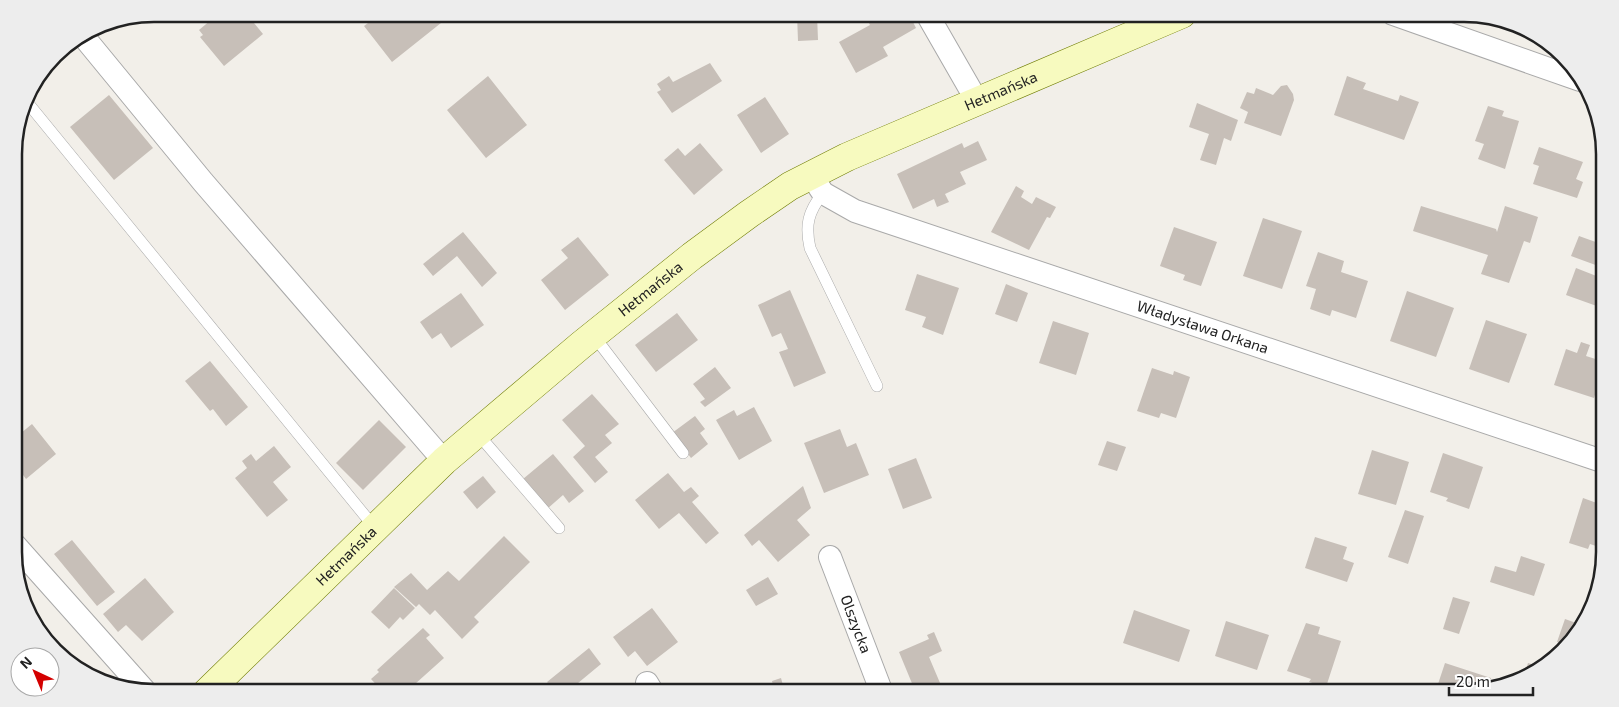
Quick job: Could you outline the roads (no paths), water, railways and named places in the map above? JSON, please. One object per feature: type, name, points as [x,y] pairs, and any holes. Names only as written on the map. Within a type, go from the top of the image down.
[{"type":"street","points":[[932,22],[977,101]]},
{"type":"street","name":"Hetmańska","points":[[215,684],[376,530],[444,461],[708,244],[790,186],[817,184],[977,101],[1163,22]]},
{"type":"street","points":[[1416,22],[1571,77]]},
{"type":"street","points":[[87,41],[203,182],[444,461]]},
{"type":"street","name":"Władysława Orkana","points":[[817,184],[854,211],[1596,459]]},
{"type":"street","points":[[22,553],[138,683]]},
{"type":"street","name":"Olszycka","points":[[830,557],[879,684]]},
{"type":"lane","points":[[32,108],[376,530]]},
{"type":"lane","points":[[817,184],[808,218],[807,232],[810,248],[877,386]]},
{"type":"lane","points":[[594,336],[683,453]]},
{"type":"lane","points":[[477,433],[559,528]]}]
